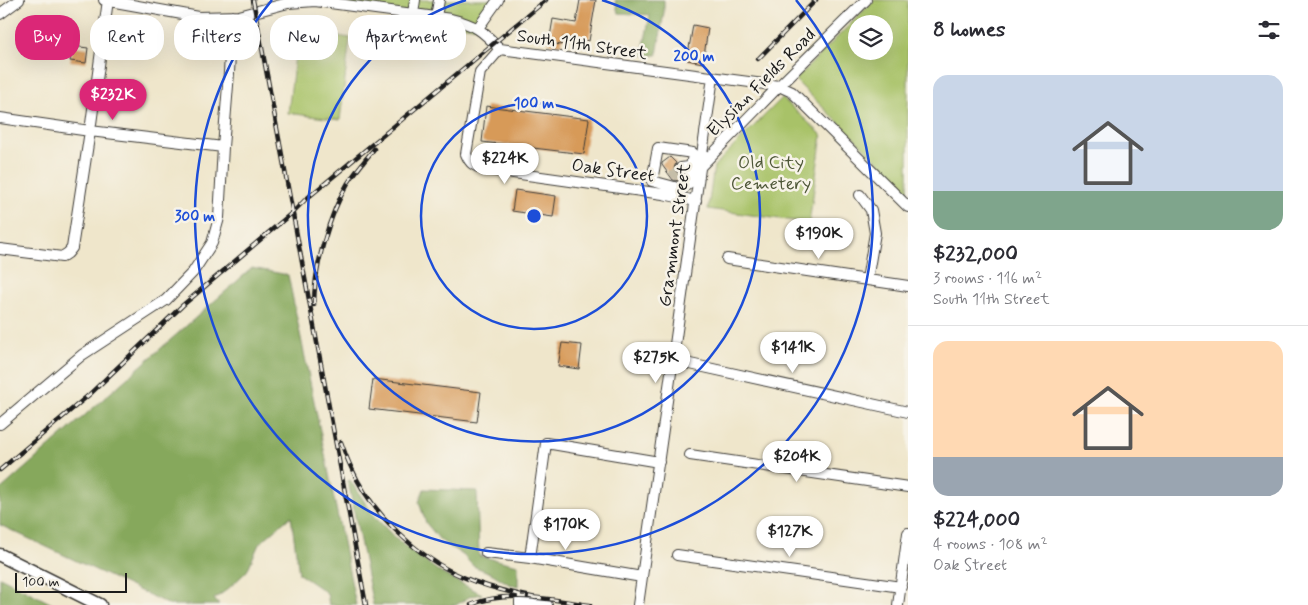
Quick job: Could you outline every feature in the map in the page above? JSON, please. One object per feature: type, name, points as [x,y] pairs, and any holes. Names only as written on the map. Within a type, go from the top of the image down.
[{"type":"main road","points":[[0,555],[100,605]]},
{"type":"street","points":[[0,14],[19,0]]},
{"type":"street","points":[[104,0],[188,15]]},
{"type":"street","points":[[0,249],[62,257],[72,248],[108,0]]},
{"type":"street","points":[[391,11],[393,0]]},
{"type":"street","points":[[413,14],[415,0]]},
{"type":"street","points":[[436,15],[439,0]]},
{"type":"street","points":[[478,28],[498,0]]},
{"type":"street","name":"Elysian Fields Road","points":[[696,166],[866,0]]},
{"type":"street","points":[[242,15],[288,2],[315,1],[369,4],[391,11],[421,15]]},
{"type":"street","points":[[466,22],[478,28],[500,49]]},
{"type":"street","name":"South 11th Street","points":[[500,49],[779,86]]},
{"type":"street","name":"Oak Street","points":[[500,49],[480,72],[466,154],[468,161],[476,167],[484,169],[667,185],[696,201]]},
{"type":"street","points":[[0,424],[82,355],[166,300],[193,272],[212,243],[220,218],[230,60]]},
{"type":"street","name":"Grammont Street","points":[[638,605],[696,201],[696,166],[713,78]]},
{"type":"street","points":[[779,86],[792,92],[908,207]]},
{"type":"street","points":[[0,118],[223,147]]},
{"type":"street","points":[[658,148],[693,153],[696,166],[689,183],[682,189],[652,181],[658,148]]},
{"type":"street","points":[[681,168],[696,166]]},
{"type":"street","points":[[860,195],[871,210],[875,233],[867,280]]},
{"type":"street","points":[[727,259],[908,286]]},
{"type":"street","points":[[672,360],[908,412]]},
{"type":"street","points":[[530,558],[546,443],[659,462]]},
{"type":"street","points":[[690,455],[908,487]]},
{"type":"street","points":[[898,605],[908,535]]},
{"type":"street","points":[[486,553],[530,558],[642,577]]},
{"type":"street","points":[[677,555],[901,587]]},
{"type":"street","points":[[520,603],[547,605]]},
{"type":"green space","points":[[274,0],[498,0],[478,28],[466,26],[466,15],[400,15],[315,1],[276,6]]},
{"type":"green space","points":[[615,0],[664,0],[664,12],[657,55],[642,55],[650,15],[618,13]]},
{"type":"green space","name":"Old City Cemetery","points":[[874,0],[908,0],[908,191],[795,80],[848,26],[848,60],[893,60],[893,15],[859,15]]},
{"type":"green space","points":[[338,36],[348,38],[348,54],[340,120],[288,113],[294,60],[338,60]]},
{"type":"green space","name":"Old City Cemetery","points":[[782,98],[822,135],[809,223],[708,209],[714,166]]},
{"type":"green space","points":[[252,268],[288,275],[356,605],[329,605],[327,593],[299,574],[291,516],[259,544],[247,571],[214,599],[219,605],[170,605],[0,525],[0,490]]},
{"type":"green space","points":[[350,480],[374,516],[396,539],[441,573],[482,594],[471,596],[456,605],[373,605],[348,481]]},
{"type":"green space","points":[[424,489],[477,491],[479,556],[518,565],[518,586],[509,584],[491,573],[473,566],[464,556],[440,540],[426,523],[419,502]]},
{"type":"green space","points":[[0,577],[54,605],[0,605]]},
{"type":"building","points":[[580,0],[596,0],[589,41],[563,37],[561,45],[549,43],[553,19],[576,23]]},
{"type":"building","points":[[693,25],[708,28],[703,63],[687,60]]},
{"type":"building","points":[[80,47],[88,48],[86,63],[70,61],[80,60]]},
{"type":"building","points":[[486,106],[589,119],[584,154],[482,142]]},
{"type":"building","points":[[670,157],[676,163],[675,172],[683,175],[683,179],[680,181],[673,180],[662,165]]},
{"type":"building","points":[[515,190],[556,196],[553,217],[512,211]]},
{"type":"building","points":[[562,343],[582,345],[579,369],[558,366]]},
{"type":"building","points":[[373,379],[481,392],[477,422],[369,409]]},
{"type":"tunnel","points":[[672,177],[681,168]]},
{"type":"railway","points":[[253,0],[366,605]]},
{"type":"railway","points":[[0,470],[90,394],[183,305],[305,200],[546,0]]},
{"type":"railway","points":[[758,59],[816,0]]},
{"type":"railway","points":[[314,305],[320,258],[335,210],[348,183],[374,149]]},
{"type":"railway","points":[[341,442],[351,467],[370,501],[397,532],[413,546],[429,558],[463,577],[481,584],[536,598]]},
{"type":"railway","points":[[471,605],[484,600],[514,597],[530,597],[590,605]]}]
